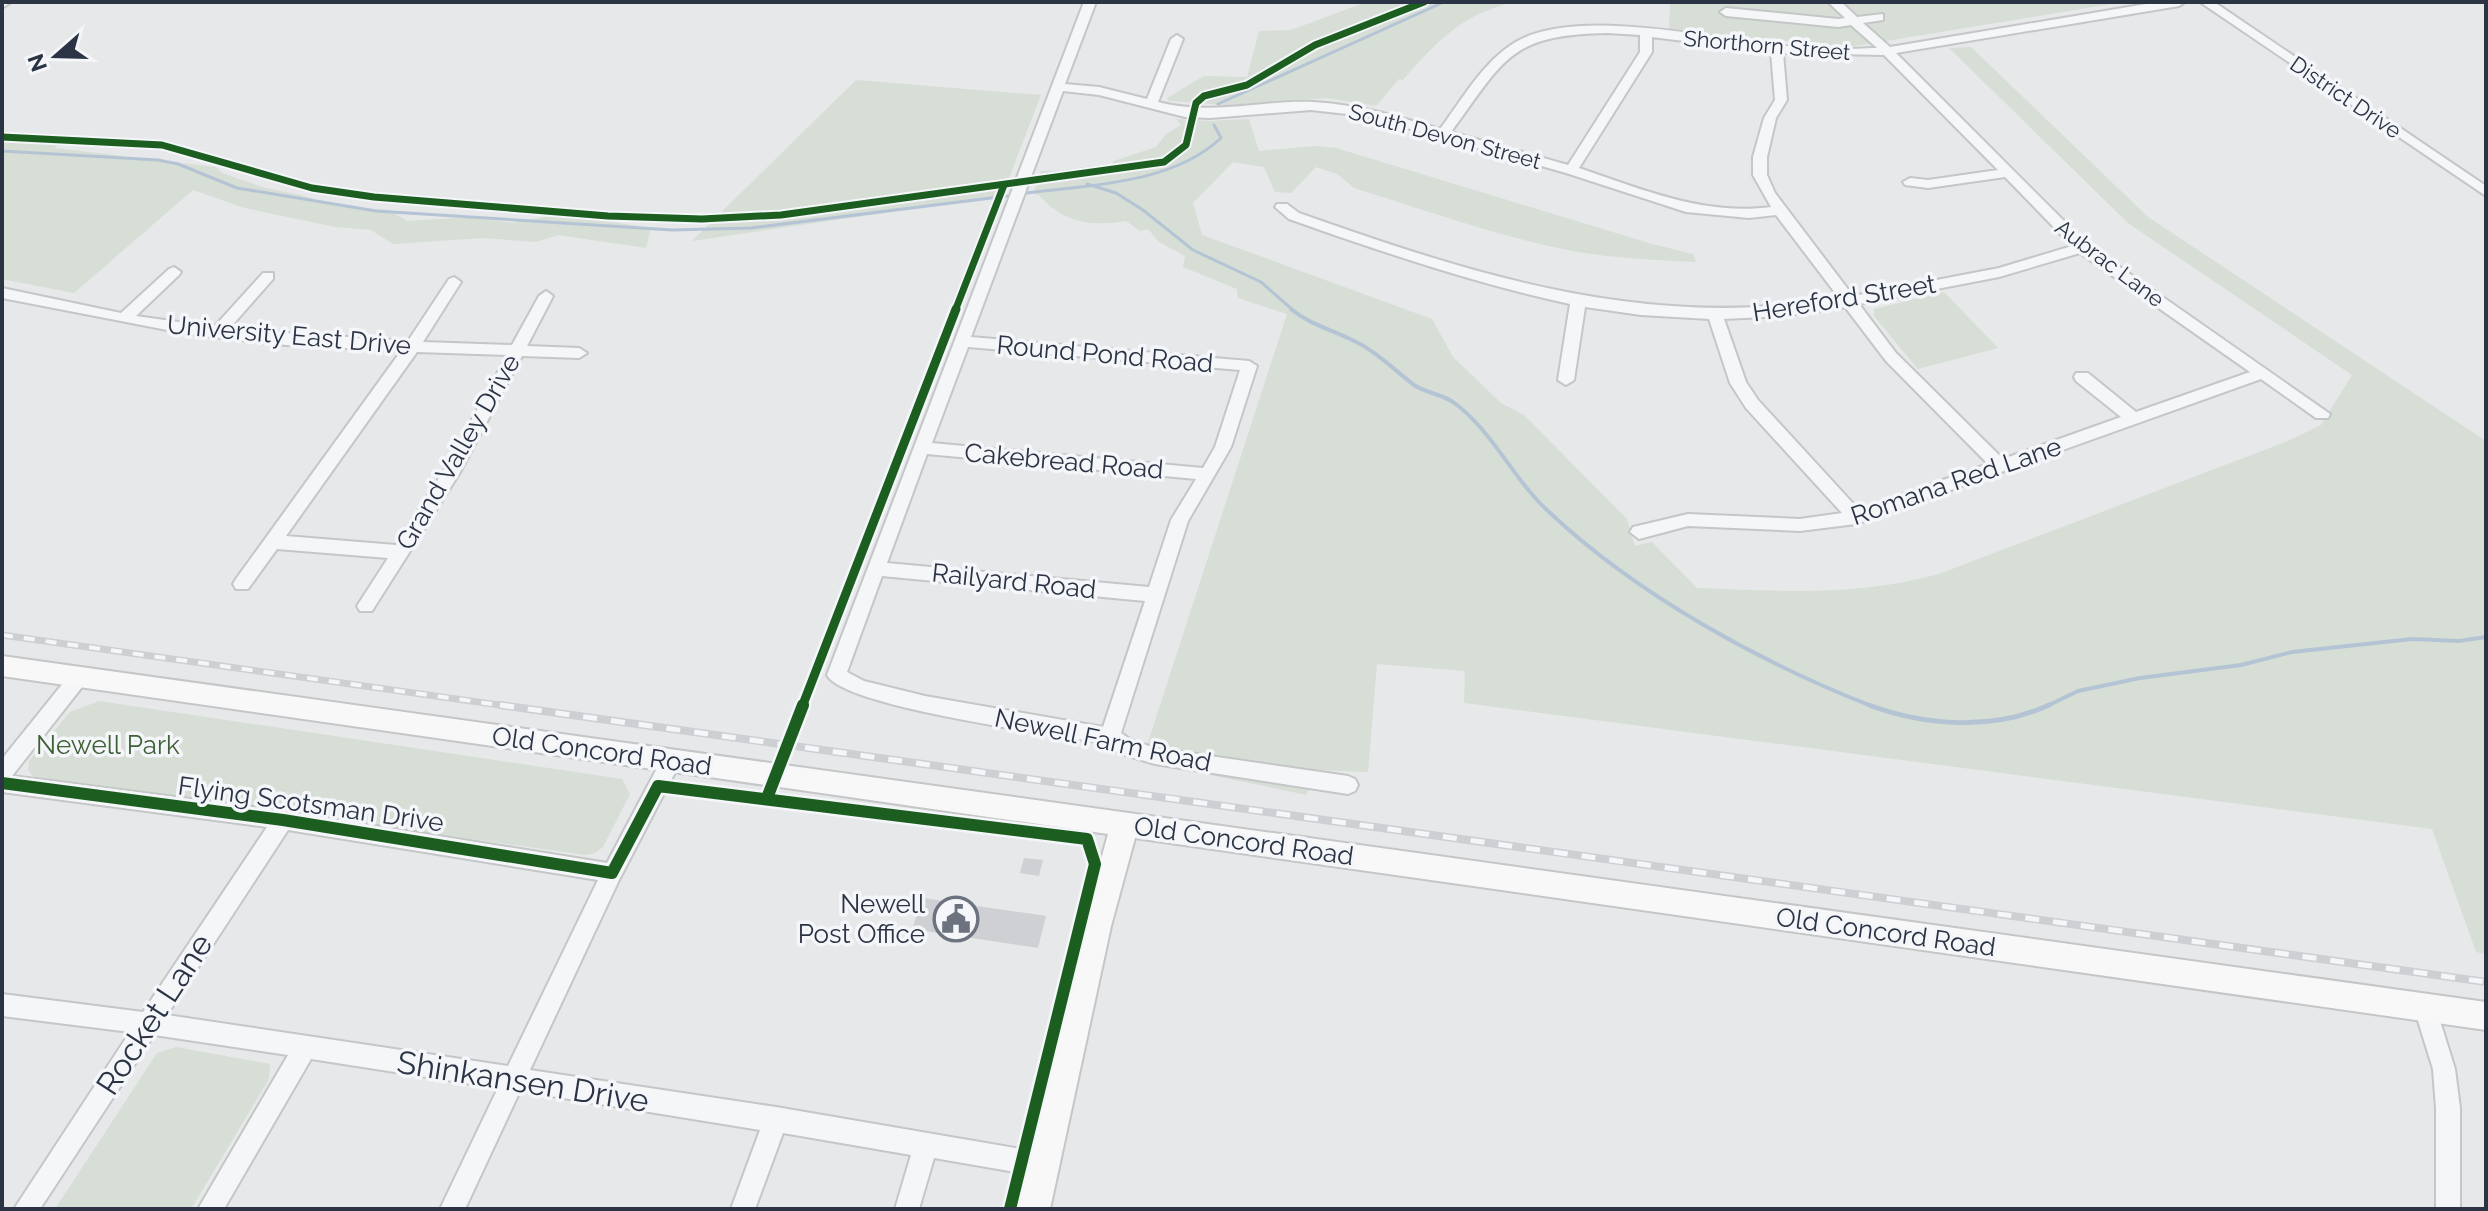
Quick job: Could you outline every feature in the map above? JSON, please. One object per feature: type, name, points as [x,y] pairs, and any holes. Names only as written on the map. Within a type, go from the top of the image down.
[{"type":"street","points":[[874,570],[1090,2]]},
{"type":"street","name":"Aubrac Lane","points":[[1834,2],[2082,247],[2322,414]]},
{"type":"street","name":"Shorthorn Street","points":[[1443,134],[1503,57],[1519,44],[1557,31],[1646,34],[1847,54],[1887,51],[2133,6],[2179,2]]},
{"type":"street","name":"District Drive","points":[[2206,2],[2486,192]]},
{"type":"street","points":[[1726,12],[1746,8],[1838,23],[1879,17]]},
{"type":"street","points":[[1571,170],[1646,52],[1646,34]]},
{"type":"street","points":[[1151,105],[1177,39]]},
{"type":"street","points":[[1777,49],[1781,100],[1770,118],[1762,143],[1760,175],[1768,194],[1901,367],[2001,467]]},
{"type":"street","name":"South Devon Street","points":[[1058,87],[1099,91],[1185,113],[1339,107],[1571,170],[1686,208],[1749,214],[1780,210]]},
{"type":"street","points":[[1910,182],[1928,184],[2006,173]]},
{"type":"street","name":"Hereford Street","points":[[1282,207],[1294,216],[1458,274],[1578,303],[1646,311],[1764,313],[1849,301],[2036,265],[2082,247]]},
{"type":"street","points":[[125,318],[174,272]]},
{"type":"street","points":[[218,332],[268,276]]},
{"type":"street","points":[[242,584],[413,346],[454,282]]},
{"type":"street","name":"University East Drive","points":[[2,293],[125,318],[218,332],[413,346],[579,353]]},
{"type":"street","name":"Grand Valley Drive","points":[[366,606],[453,470],[546,296]]},
{"type":"street","points":[[1566,380],[1578,303]]},
{"type":"street","points":[[1715,314],[1738,383],[1752,404],[1856,518]]},
{"type":"street","name":"Round Pond Road","points":[[961,341],[1249,366],[1223,447],[1207,474]]},
{"type":"street","name":"Romana Red Lane","points":[[1639,532],[1688,520],[1800,525],[1856,518],[2263,373]]},
{"type":"street","points":[[2082,377],[2134,419]]},
{"type":"street","name":"Cakebread Road","points":[[921,448],[1207,474]]},
{"type":"street","points":[[1110,736],[1180,520],[1207,474]]},
{"type":"street","points":[[272,542],[401,552]]},
{"type":"street","name":"Railyard Road","points":[[874,570],[895,569],[1155,595]]},
{"type":"street","name":"Newell Farm Road","points":[[874,570],[836,675],[859,688],[925,704],[1110,736],[1125,747],[1155,756],[1348,785]]},
{"type":"street","name":"Old Concord Road","points":[[2,666],[2486,1016]]},
{"type":"street","points":[[2,774],[79,677]]},
{"type":"street","points":[[452,1209],[612,873],[671,761]]},
{"type":"street","name":"Flying Scotsman Drive","points":[[2,783],[283,820],[612,873]]},
{"type":"street","name":"Rocket Lane","points":[[26,1209],[283,820]]},
{"type":"street","points":[[1034,1209],[1097,926],[1125,823]]},
{"type":"street","name":"Shinkansen Drive","points":[[2,1005],[149,1023],[514,1078],[1044,1165]]},
{"type":"street","points":[[2425,1008],[2444,1069],[2447,1095],[2448,1209]]},
{"type":"street","points":[[210,1209],[305,1048]]},
{"type":"street","points":[[743,1209],[776,1119]]},
{"type":"street","points":[[907,1209],[926,1145]]},
{"type":"green space","points":[[1366,2],[1516,2],[1481,13],[1452,30],[1403,80],[1399,79],[1376,106],[1327,98],[1226,105],[1169,101],[1167,98],[1204,76],[1247,77],[1259,31],[1291,30]]},
{"type":"green space","points":[[1658,2],[2124,2],[1849,47],[1669,30],[1670,4]]},
{"type":"green space","points":[[1971,47],[2148,217],[2486,441],[2486,954],[2476,952],[2432,829],[1464,703],[1465,671],[1377,664],[1368,772],[1311,770],[1307,795],[1142,761],[1287,314],[1238,298],[1237,289],[1183,267],[1185,256],[1159,242],[1148,229],[1140,231],[1126,221],[1089,223],[1067,217],[1039,195],[1033,194],[1041,171],[1110,165],[1156,147],[1166,134],[1181,125],[1176,119],[1249,119],[1259,151],[1315,146],[1336,148],[1693,254],[1696,262],[1599,255],[1540,244],[1354,188],[1337,174],[1316,167],[1291,193],[1275,192],[1264,167],[1233,162],[1193,203],[1202,235],[1432,319],[1453,357],[1501,403],[1524,415],[1627,519],[1635,546],[1652,542],[1697,588],[1818,591],[1878,586],[1939,574],[2288,441],[2321,425],[2352,375],[2128,223],[1949,48]]},
{"type":"green space","points":[[856,80],[1041,95],[1002,196],[692,241]]},
{"type":"green space","points":[[2,136],[64,138],[55,148],[215,167],[222,173],[265,188],[336,206],[389,210],[407,221],[474,217],[512,223],[559,214],[651,228],[646,248],[558,235],[536,242],[483,238],[393,244],[371,230],[335,227],[245,208],[193,190],[74,293],[2,279]]},
{"type":"green space","points":[[1944,292],[1998,348],[1918,369],[1874,316],[1874,309]]},
{"type":"green space","name":"Newell Park","points":[[99,701],[622,779],[630,794],[603,847],[585,855],[34,777],[28,770],[29,761],[70,712]]},
{"type":"green space","points":[[176,1047],[270,1064],[269,1079],[191,1209],[55,1209],[157,1053]]},
{"type":"building","points":[[1024,858],[1043,860],[1039,876],[1020,873]]},
{"type":"building","name":"Newell Post Office","points":[[923,898],[1046,916],[1038,948],[912,929]]},
{"type":"waterway","points":[[1218,104],[1444,2]]},
{"type":"waterway","points":[[1091,185],[1155,174],[1179,165],[1221,138],[1214,125]]},
{"type":"waterway","points":[[2,151],[158,160],[178,164],[237,188],[376,211],[672,230],[751,228],[1007,196]]},
{"type":"waterway","points":[[1087,184],[1091,185]]},
{"type":"waterway","points":[[1027,193],[1091,185]]},
{"type":"waterway","points":[[1091,185],[1116,193],[1143,210],[1193,250],[1261,282],[1294,311]]},
{"type":"waterway","points":[[1291,309],[1368,349],[1419,388],[1453,402],[1479,426],[1548,511],[1583,542],[1660,598],[1788,670],[1870,705]]},
{"type":"waterway","points":[[2045,707],[2078,691],[2140,678],[2241,665],[2292,652],[2412,639],[2459,641],[2486,637]]},
{"type":"waterway","points":[[1870,705],[1913,718],[1959,723],[2005,719],[2049,705]]},
{"type":"waterway","points":[[1870,705],[1874,707]]},
{"type":"railway","points":[[2,635],[514,707]]},
{"type":"railway","points":[[500,705],[2486,982]]},
{"type":"cycle path","points":[[2,137],[162,145],[312,188],[374,197],[608,216],[702,219],[781,215],[1164,162],[1186,145],[1196,103],[1204,96],[1247,85],[1315,45],[1424,2]]},
{"type":"cycle path","points":[[767,798],[1004,185]]},
{"type":"cycle path","points":[[2,783],[283,820],[612,873],[658,786],[1087,839],[1095,864],[1010,1209]]},
{"type":"place","name":"Newell Post Office","points":[[956,919]]}]
